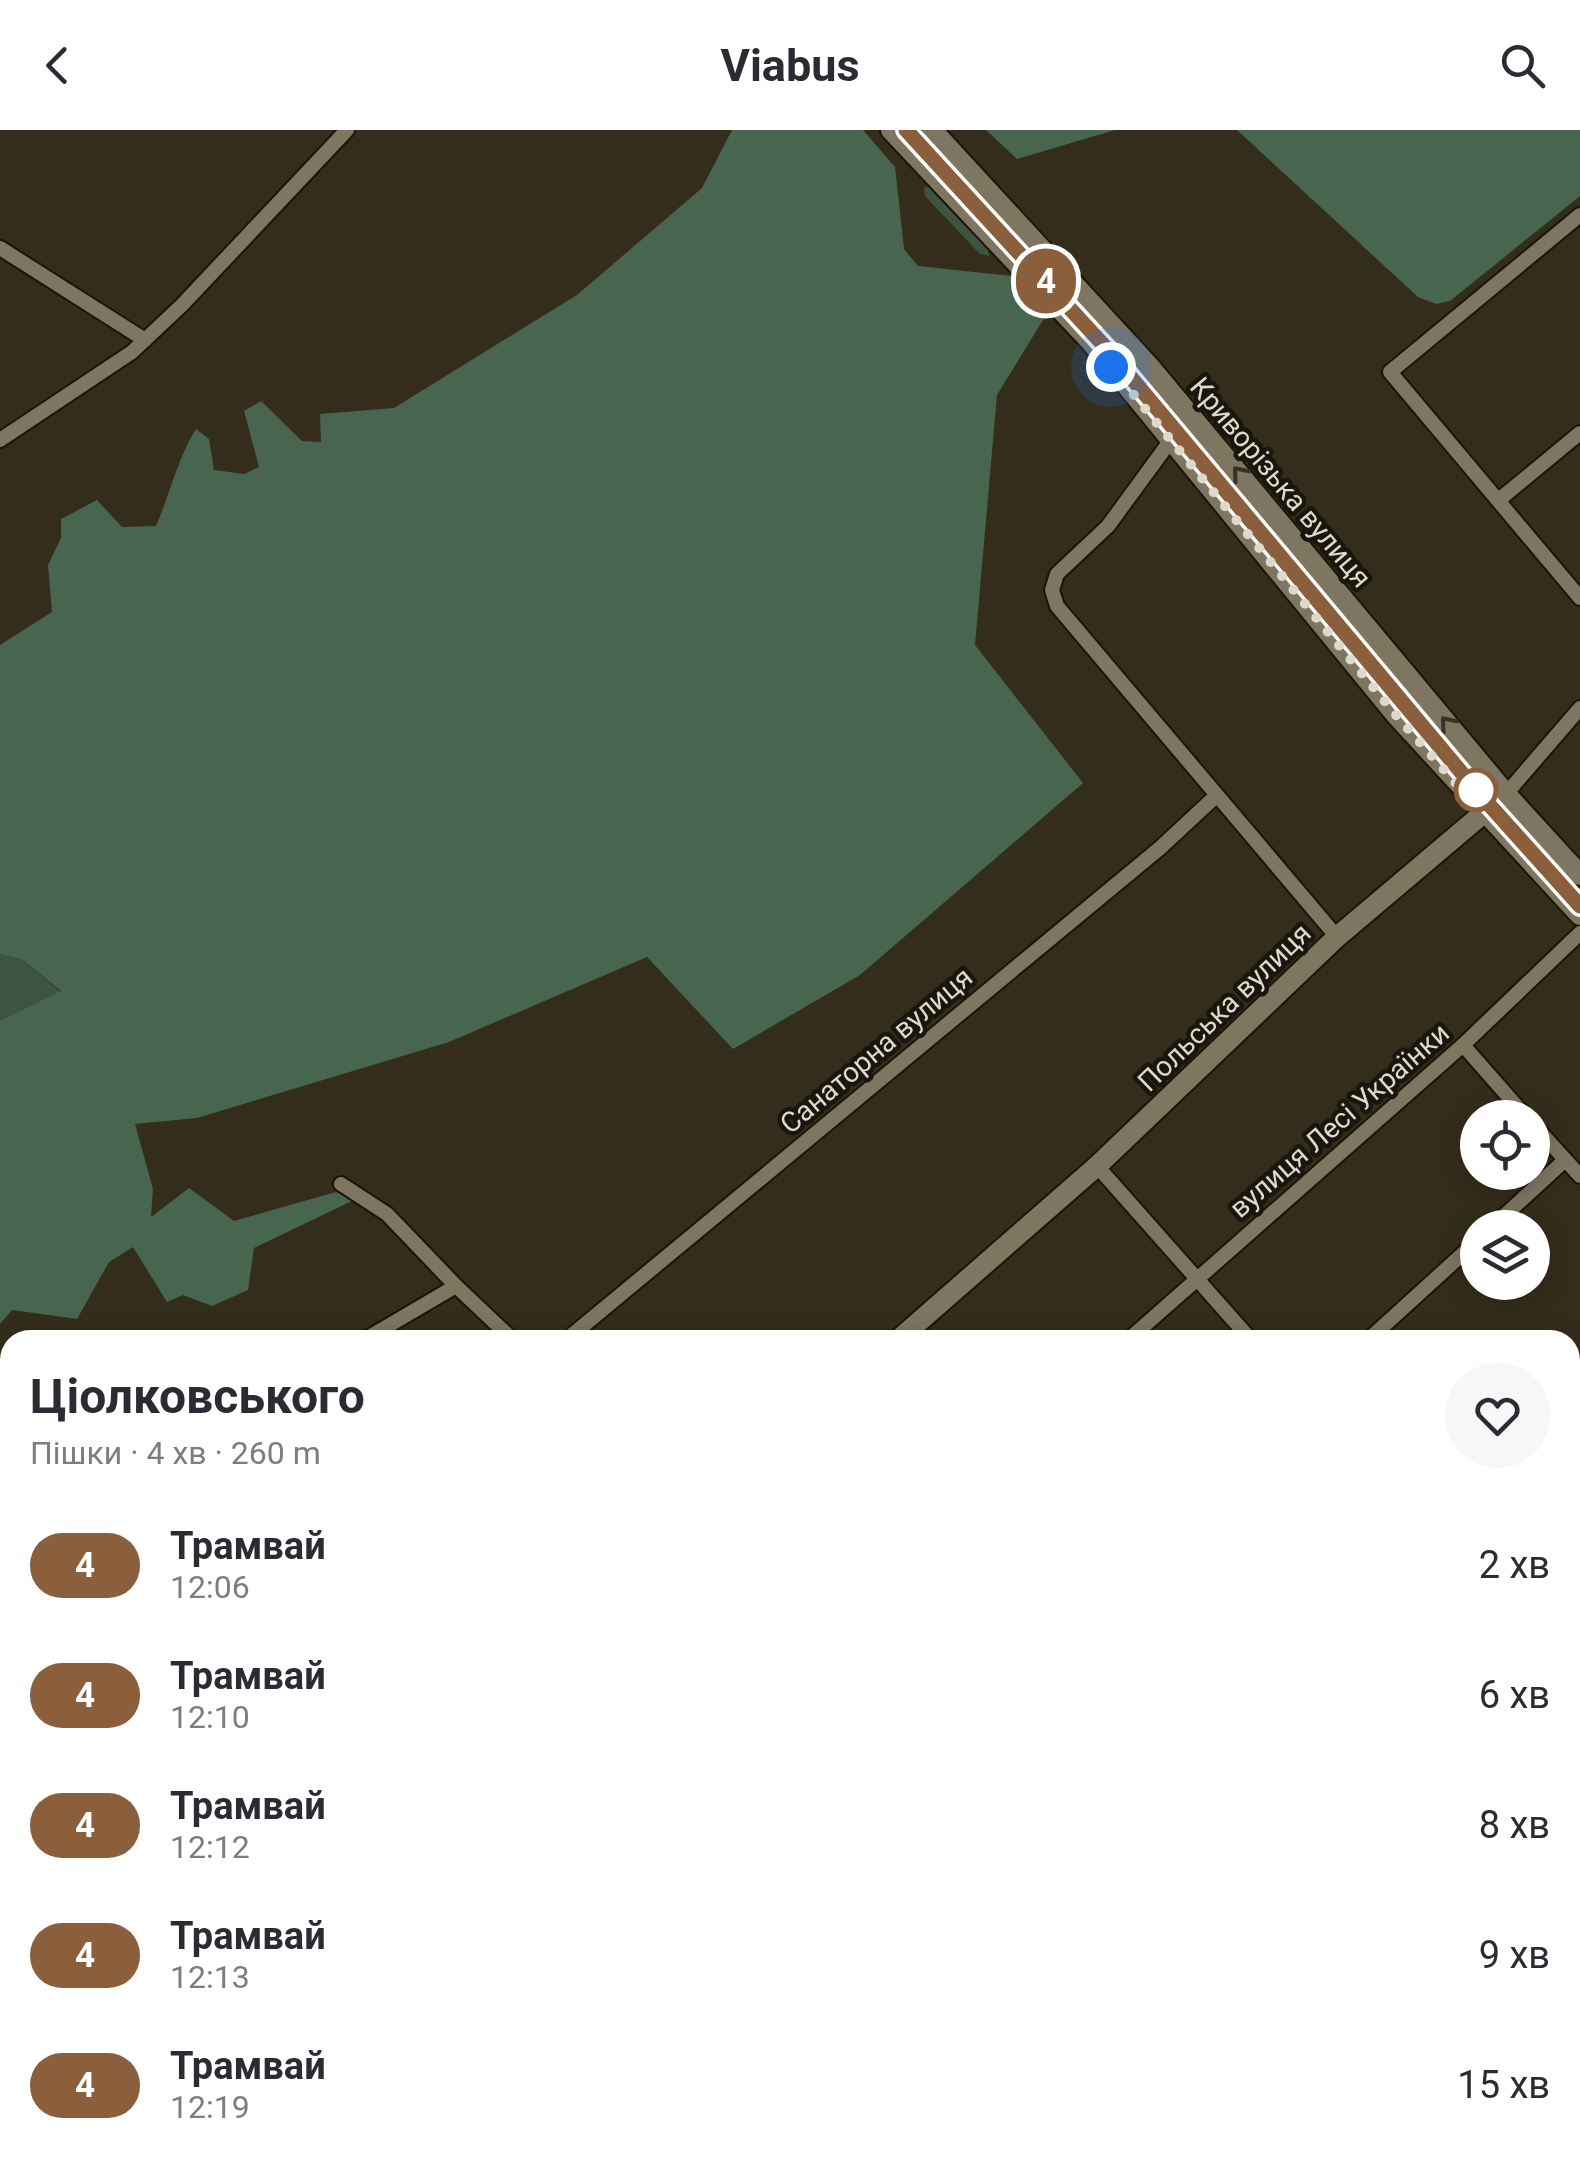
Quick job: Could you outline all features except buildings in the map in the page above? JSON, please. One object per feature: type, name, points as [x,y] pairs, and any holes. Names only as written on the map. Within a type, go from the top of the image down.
[{"type":"main road","name":"Криворізька вулиця","points":[[891,130],[1091,342],[1396,715],[1580,916]]},
{"type":"main road","name":"Криворізька вулиця","points":[[932,130],[1149,366],[1506,794],[1580,876]]},
{"type":"main road","name":"Польська вулиця","points":[[909,1330],[1097,1166],[1337,937],[1506,794]]},
{"type":"street","points":[[0,440],[145,340],[347,130]]},
{"type":"street","points":[[1580,215],[1390,372],[1580,598]]},
{"type":"street","points":[[0,248],[145,340]]},
{"type":"street","points":[[1500,499],[1580,432]]},
{"type":"street","points":[[1171,440],[1108,526],[1057,574],[1052,590],[1058,606],[1337,937]]},
{"type":"street","name":"Польська вулиця","points":[[1506,794],[1580,708]]},
{"type":"street","name":"Санаторна вулиця","points":[[578,1330],[1160,848],[1216,796]]},
{"type":"street","name":"вулиця Лесі Українки","points":[[1139,1330],[1463,1045],[1580,933]]},
{"type":"street","points":[[1463,1045],[1511,1100]]},
{"type":"street","points":[[1550,1143],[1580,1176]]},
{"type":"street","points":[[1511,1210],[1565,1160]]},
{"type":"street","points":[[1097,1166],[1242,1330]]},
{"type":"street","points":[[341,1184],[387,1214],[502,1330]]},
{"type":"street","points":[[1379,1330],[1460,1256]]},
{"type":"street","points":[[381,1330],[456,1286]]},
{"type":"green space","points":[[732,130],[863,130],[895,167],[904,249],[918,266],[1012,276],[1046,315],[997,395],[975,645],[1083,783],[860,975],[733,1049],[647,957],[449,1042],[197,1118],[135,1124],[153,1189],[151,1217],[189,1188],[234,1221],[336,1192],[354,1200],[254,1248],[248,1290],[212,1306],[183,1295],[167,1302],[133,1247],[109,1262],[77,1319],[12,1310],[0,1324],[0,1021],[61,991],[23,960],[0,954],[0,645],[52,612],[48,565],[61,538],[61,519],[97,500],[122,527],[156,526],[196,429],[209,439],[214,470],[244,474],[259,467],[244,411],[261,401],[302,441],[321,442],[320,414],[394,408],[577,295],[702,188]]},
{"type":"green space","points":[[986,130],[1115,130],[1017,159]]},
{"type":"green space","points":[[1237,130],[1580,130],[1580,196],[1450,301],[1436,304],[1418,297]]},
{"type":"green space","points":[[924,187],[933,188],[987,246],[989,256],[980,254],[925,196]]},
{"type":"green space","points":[[0,954],[23,960],[61,992],[0,1024]]},
{"type":"tram line","points":[[906,130],[1109,350],[1491,808],[1580,906]]},
{"type":"tram line","name":"4","points":[[906,130],[1108,350],[1476,790],[1580,906]]},
{"type":"route","points":[[1111,367],[1396,715],[1462,790],[1476,790]]}]
